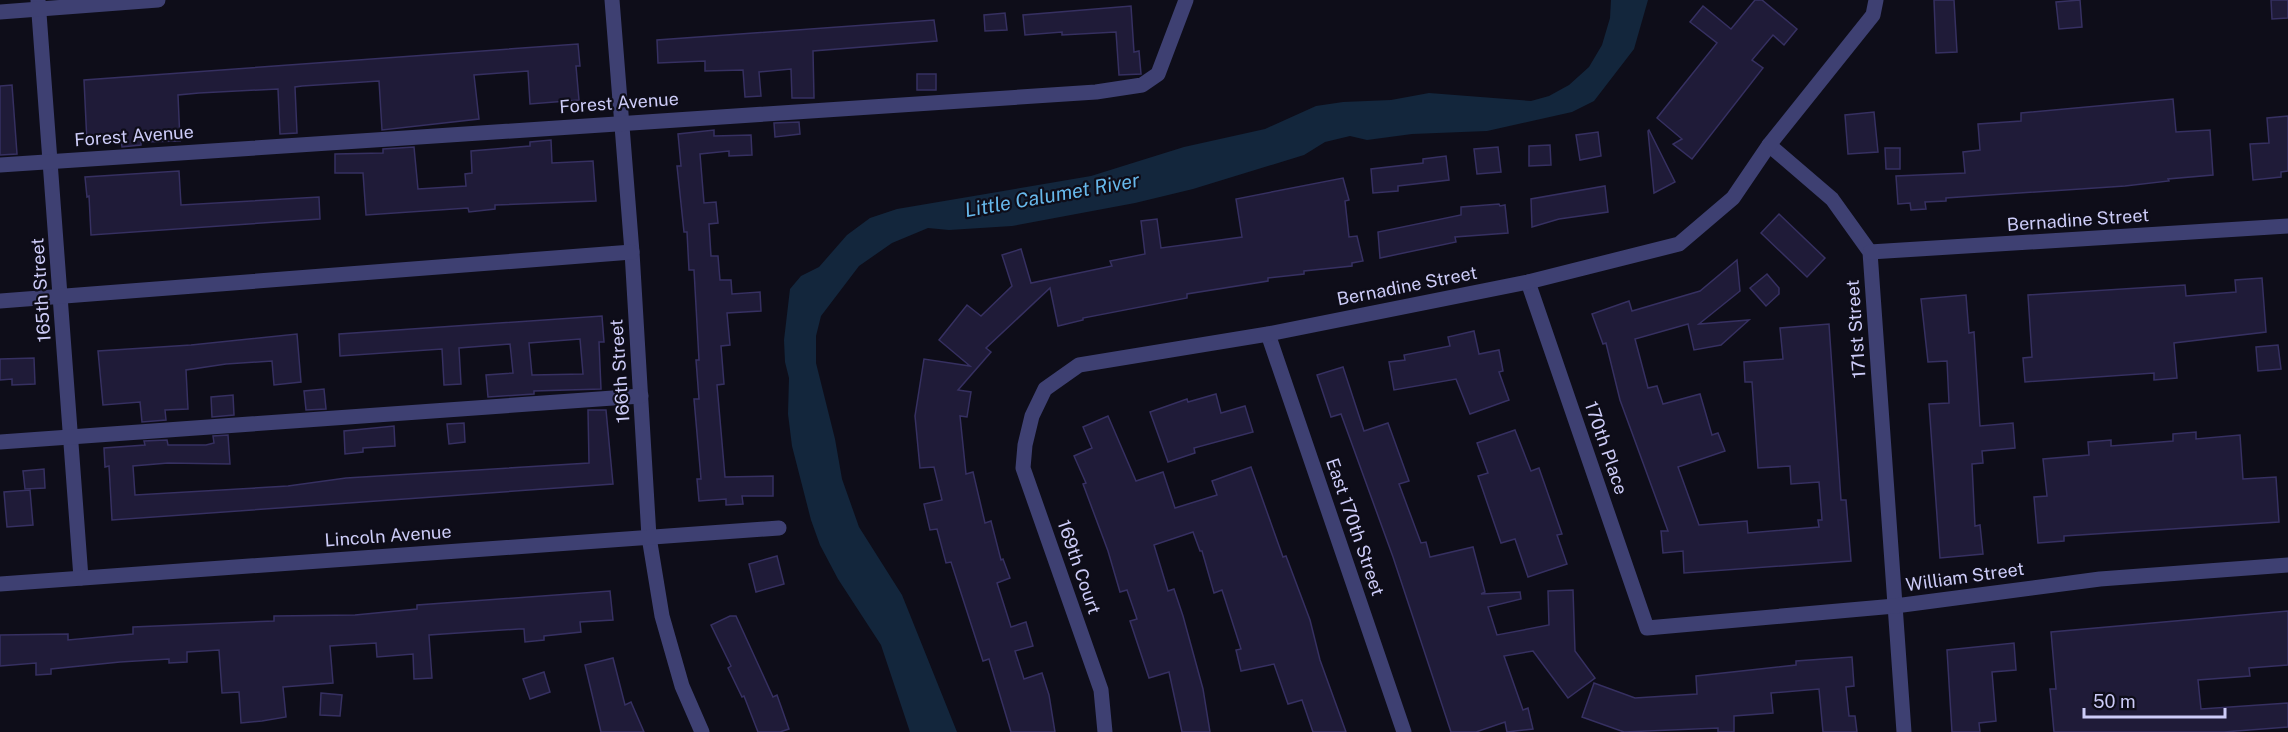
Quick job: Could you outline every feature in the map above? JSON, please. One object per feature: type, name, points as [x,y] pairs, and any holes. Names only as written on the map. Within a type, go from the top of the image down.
[{"type":"street","points":[[0,12],[39,4],[158,0]]},
{"type":"street","name":"166th Street","points":[[612,0],[632,252],[650,537],[662,616],[682,686],[702,732]]},
{"type":"street","name":"Forest Avenue","points":[[0,165],[1084,92],[1142,85],[1158,74],[1186,0]]},
{"type":"street","points":[[1870,252],[1832,199],[1768,146],[1873,15],[1876,0]]},
{"type":"street","name":"165th Street","points":[[39,4],[81,578]]},
{"type":"street","name":"Bernadine Street","points":[[1032,416],[1045,389],[1078,364],[1268,334],[1528,282],[1679,244],[1733,198],[1768,146]]},
{"type":"street","name":"Bernadine Street","points":[[1870,252],[2288,226]]},
{"type":"street","points":[[0,301],[632,252]]},
{"type":"street","name":"171st Street","points":[[1870,252],[1904,732]]},
{"type":"street","name":"170th Place","points":[[1528,282],[1647,628]]},
{"type":"street","name":"East 170th Street","points":[[1268,334],[1404,732]]},
{"type":"street","points":[[0,442],[640,396]]},
{"type":"street","name":"169th Court","points":[[1032,416],[1024,445],[1023,468],[1101,690],[1106,732]]},
{"type":"street","name":"Lincoln Avenue","points":[[0,584],[779,528]]},
{"type":"street","name":"William Street","points":[[1647,628],[1895,606],[2100,579],[2288,565]]},
{"type":"water","name":"Little Calumet River","points":[[1611,0],[1648,0],[1634,49],[1594,101],[1572,112],[1487,131],[1412,134],[1367,140],[1350,136],[1325,142],[1304,155],[1193,189],[1135,203],[1012,226],[949,230],[928,228],[892,243],[859,266],[821,316],[816,336],[816,363],[835,439],[842,479],[859,527],[902,595],[957,732],[910,732],[881,645],[838,579],[820,545],[811,520],[792,446],[788,414],[789,378],[785,362],[784,340],[790,289],[801,276],[819,267],[847,235],[870,218],[897,209],[1091,176],[1184,147],[1265,129],[1316,106],[1343,102],[1391,100],[1429,93],[1531,101],[1549,96],[1569,85],[1589,67],[1602,45],[1610,18]]},
{"type":"building","points":[[1755,0],[1762,0],[1797,29],[1784,45],[1773,35],[1752,60],[1763,68],[1692,159],[1673,144],[1682,139],[1657,118],[1717,43],[1690,22],[1703,6],[1731,29]]},
{"type":"building","points":[[1934,0],[1954,0],[1957,52],[1936,53]]},
{"type":"building","points":[[2080,0],[2082,27],[2059,29],[2056,2]]},
{"type":"building","points":[[2271,0],[2288,0],[2288,18],[2272,19]]},
{"type":"building","points":[[1131,6],[1134,52],[1139,51],[1141,74],[1119,75],[1116,32],[1025,35],[1023,15]]},
{"type":"building","points":[[1005,13],[1007,30],[985,31],[984,15]]},
{"type":"building","points":[[934,20],[937,41],[813,51],[814,98],[792,98],[791,69],[759,72],[761,96],[745,97],[743,70],[705,71],[705,61],[658,63],[657,40]]},
{"type":"building","points":[[578,44],[580,66],[576,66],[579,100],[530,104],[528,71],[474,75],[479,119],[382,130],[379,81],[302,86],[295,87],[297,133],[280,134],[278,89],[199,93],[178,95],[180,141],[141,142],[141,145],[122,147],[121,140],[87,143],[84,80]]},
{"type":"building","points":[[917,74],[936,74],[936,90],[917,90]]},
{"type":"building","points":[[12,85],[17,154],[0,155],[0,86]]},
{"type":"building","points":[[2173,99],[2176,132],[2210,130],[2213,175],[2125,186],[1946,198],[1946,201],[1925,202],[1926,209],[1911,210],[1910,203],[1898,204],[1896,176],[1965,173],[1963,152],[1980,150],[1978,124],[2021,121],[2021,113]]},
{"type":"building","points":[[1874,112],[1878,152],[1848,154],[1845,115]]},
{"type":"building","points":[[2288,116],[2288,171],[2281,172],[2281,177],[2253,180],[2250,144],[2269,143],[2267,118]]},
{"type":"building","points":[[799,122],[800,134],[775,137],[774,123]]},
{"type":"building","points":[[714,130],[714,136],[751,135],[752,155],[729,156],[729,151],[700,154],[704,203],[716,202],[718,223],[709,224],[711,256],[718,256],[720,280],[731,280],[732,294],[760,292],[761,311],[727,313],[730,345],[721,346],[724,384],[717,385],[725,477],[773,476],[773,496],[742,496],[743,504],[726,505],[726,499],[699,501],[697,479],[701,479],[694,399],[699,399],[696,360],[699,360],[694,270],[689,270],[687,232],[684,232],[677,166],[681,166],[678,134]]},
{"type":"building","points":[[1648,131],[1675,182],[1654,193]]},
{"type":"building","points":[[1598,132],[1601,156],[1580,160],[1576,135]]},
{"type":"building","points":[[551,140],[552,163],[593,161],[596,201],[495,205],[495,209],[469,212],[468,208],[366,215],[363,173],[335,173],[335,154],[383,153],[383,149],[414,147],[418,189],[466,186],[465,174],[472,173],[471,151],[530,146],[530,142]]},
{"type":"building","points":[[1550,145],[1551,165],[1529,166],[1529,146]]},
{"type":"building","points":[[1498,147],[1501,172],[1477,174],[1474,149]]},
{"type":"building","points":[[1885,148],[1900,148],[1900,169],[1886,169]]},
{"type":"building","points":[[1446,156],[1449,180],[1398,186],[1398,191],[1373,193],[1371,169],[1423,163],[1423,159]]},
{"type":"building","points":[[179,171],[181,205],[319,197],[320,219],[91,235],[89,196],[87,197],[85,177]]},
{"type":"building","points":[[1343,178],[1349,200],[1345,201],[1349,237],[1357,236],[1363,261],[1352,263],[1352,266],[1304,271],[1304,274],[1268,278],[1268,281],[1187,294],[1187,298],[1083,318],[1083,320],[1058,326],[1050,288],[986,348],[991,352],[958,390],[971,392],[967,417],[960,416],[966,474],[973,472],[985,523],[991,521],[1001,560],[1003,559],[1010,578],[997,583],[1011,627],[1026,622],[1033,646],[1015,651],[1024,679],[1042,673],[1049,695],[1055,732],[1011,732],[989,659],[983,661],[951,562],[946,563],[937,529],[930,530],[924,504],[942,500],[934,467],[920,468],[915,416],[924,359],[970,366],[939,340],[967,305],[981,316],[1012,286],[1002,255],[1021,249],[1031,283],[1112,266],[1110,261],[1145,254],[1141,221],[1157,219],[1161,248],[1242,237],[1236,199]]},
{"type":"building","points":[[1605,186],[1608,212],[1559,219],[1532,227],[1531,199]]},
{"type":"building","points":[[1499,204],[1500,206],[1505,205],[1508,233],[1455,237],[1456,242],[1380,258],[1378,232],[1461,215],[1461,207]]},
{"type":"building","points":[[1779,214],[1825,258],[1807,277],[1761,233]]},
{"type":"building","points":[[1737,260],[1740,291],[1699,324],[1749,320],[1721,345],[1694,350],[1688,324],[1635,339],[1648,388],[1657,386],[1663,404],[1700,394],[1712,435],[1718,433],[1725,451],[1678,467],[1699,525],[1747,521],[1748,533],[1819,527],[1818,520],[1822,520],[1819,482],[1791,484],[1790,466],[1758,468],[1752,382],[1745,382],[1744,362],[1783,359],[1780,328],[1829,324],[1841,500],[1846,500],[1851,561],[1684,573],[1683,551],[1663,553],[1661,531],[1668,531],[1620,400],[1606,343],[1603,344],[1592,314],[1629,301],[1632,311],[1700,291]]},
{"type":"building","points":[[1767,274],[1779,288],[1779,294],[1766,306],[1750,288]]},
{"type":"building","points":[[2262,278],[2266,332],[2174,343],[2177,378],[2154,380],[2154,373],[2025,382],[2023,358],[2032,357],[2028,295],[2185,285],[2186,296],[2236,292],[2235,280]]},
{"type":"building","points":[[1966,295],[1969,333],[1974,332],[1980,426],[2013,423],[2015,448],[1982,451],[1983,463],[1972,464],[1975,526],[1980,525],[1983,554],[1940,558],[1929,404],[1949,403],[1947,361],[1928,362],[1921,299]]},
{"type":"building","points":[[602,316],[604,342],[599,342],[601,389],[534,391],[534,394],[488,397],[486,375],[513,373],[510,344],[459,348],[461,384],[444,385],[442,349],[340,356],[339,334]],"holes":[[[580,339],[583,374],[532,375],[529,343]]]},
{"type":"building","points":[[1474,331],[1479,354],[1499,350],[1503,371],[1499,372],[1509,400],[1470,414],[1456,379],[1394,390],[1389,362],[1405,360],[1404,355],[1450,346],[1448,337]]},
{"type":"building","points":[[297,334],[301,382],[274,385],[272,361],[226,364],[186,370],[188,409],[165,410],[166,420],[142,422],[140,402],[103,405],[98,351],[191,345]]},
{"type":"building","points":[[2278,345],[2281,369],[2258,371],[2256,347]]},
{"type":"building","points":[[34,358],[35,384],[12,385],[12,379],[0,380],[0,359]]},
{"type":"building","points":[[1343,367],[1364,431],[1388,423],[1409,481],[1399,484],[1421,543],[1426,542],[1430,557],[1473,547],[1485,592],[1481,594],[1520,592],[1521,599],[1488,607],[1497,635],[1549,625],[1548,591],[1573,590],[1575,651],[1595,678],[1568,698],[1533,651],[1504,656],[1523,710],[1528,708],[1533,729],[1507,732],[1505,722],[1476,732],[1451,732],[1393,557],[1341,414],[1331,417],[1317,375]]},
{"type":"building","points":[[324,389],[326,409],[306,410],[304,391]]},
{"type":"building","points":[[1216,394],[1221,413],[1245,406],[1253,432],[1194,448],[1195,453],[1168,462],[1150,412],[1187,399],[1188,402]]},
{"type":"building","points":[[233,395],[234,415],[212,417],[211,397]]},
{"type":"building","points":[[588,410],[606,410],[613,484],[112,520],[109,466],[105,467],[104,448],[145,445],[144,441],[167,440],[168,445],[206,445],[214,443],[213,436],[228,435],[230,464],[168,463],[133,466],[135,495],[288,486],[346,478],[589,463]]},
{"type":"building","points":[[1108,416],[1136,481],[1163,472],[1175,508],[1217,495],[1212,481],[1251,467],[1283,557],[1286,556],[1310,620],[1320,660],[1346,732],[1313,732],[1302,700],[1288,704],[1274,664],[1241,671],[1236,650],[1241,649],[1222,590],[1214,593],[1202,551],[1200,551],[1193,532],[1154,545],[1168,591],[1174,589],[1183,616],[1203,689],[1210,732],[1182,732],[1169,672],[1149,678],[1130,621],[1137,619],[1127,590],[1120,592],[1108,551],[1083,484],[1086,483],[1074,456],[1092,448],[1083,427]]},
{"type":"building","points":[[464,423],[465,442],[449,444],[447,424]]},
{"type":"building","points":[[394,426],[395,446],[363,448],[363,452],[345,454],[344,431]]},
{"type":"building","points":[[1515,430],[1531,471],[1539,468],[1562,534],[1557,535],[1567,564],[1528,577],[1515,539],[1501,543],[1478,476],[1488,473],[1477,443]]},
{"type":"building","points":[[2196,432],[2196,439],[2240,435],[2243,479],[2276,477],[2279,522],[2064,536],[2064,541],[2038,543],[2034,497],[2047,496],[2043,459],[2089,455],[2088,442],[2111,440],[2111,446],[2173,441],[2173,434]]},
{"type":"building","points":[[44,469],[45,488],[25,489],[23,471]]},
{"type":"building","points":[[30,490],[33,525],[7,527],[4,492]]},
{"type":"building","points":[[777,556],[784,584],[756,592],[749,564]]},
{"type":"building","points":[[610,591],[613,620],[580,622],[581,632],[544,636],[544,640],[525,642],[524,629],[429,635],[432,678],[414,679],[413,654],[377,657],[376,643],[330,646],[333,683],[283,687],[286,717],[262,721],[241,723],[239,692],[222,693],[219,650],[187,652],[187,662],[169,663],[169,659],[120,662],[51,669],[51,674],[36,675],[36,663],[0,666],[0,635],[68,634],[68,640],[133,634],[133,627],[274,621],[274,616],[355,615],[417,609],[417,605]]},
{"type":"building","points":[[2288,611],[2288,665],[2249,668],[2250,676],[2198,680],[2201,709],[2288,703],[2288,727],[2224,732],[2054,732],[2050,689],[2056,689],[2051,632]]},
{"type":"building","points":[[730,616],[736,616],[773,697],[777,695],[789,729],[780,732],[758,732],[744,696],[742,697],[728,668],[731,666],[711,625]]},
{"type":"building","points":[[2014,643],[2016,670],[1992,672],[1996,721],[1979,723],[1980,732],[1952,732],[1947,650]]},
{"type":"building","points":[[1852,657],[1854,686],[1846,687],[1849,716],[1855,716],[1857,732],[1823,732],[1819,689],[1771,693],[1773,713],[1734,716],[1734,732],[1718,732],[1718,728],[1624,732],[1582,717],[1594,683],[1635,698],[1697,694],[1696,676],[1796,665],[1796,661]]},
{"type":"building","points":[[613,658],[625,705],[631,702],[644,732],[601,732],[585,665]]},
{"type":"building","points":[[544,672],[550,692],[530,699],[523,679]]},
{"type":"building","points":[[321,693],[342,695],[340,716],[320,715]]}]
